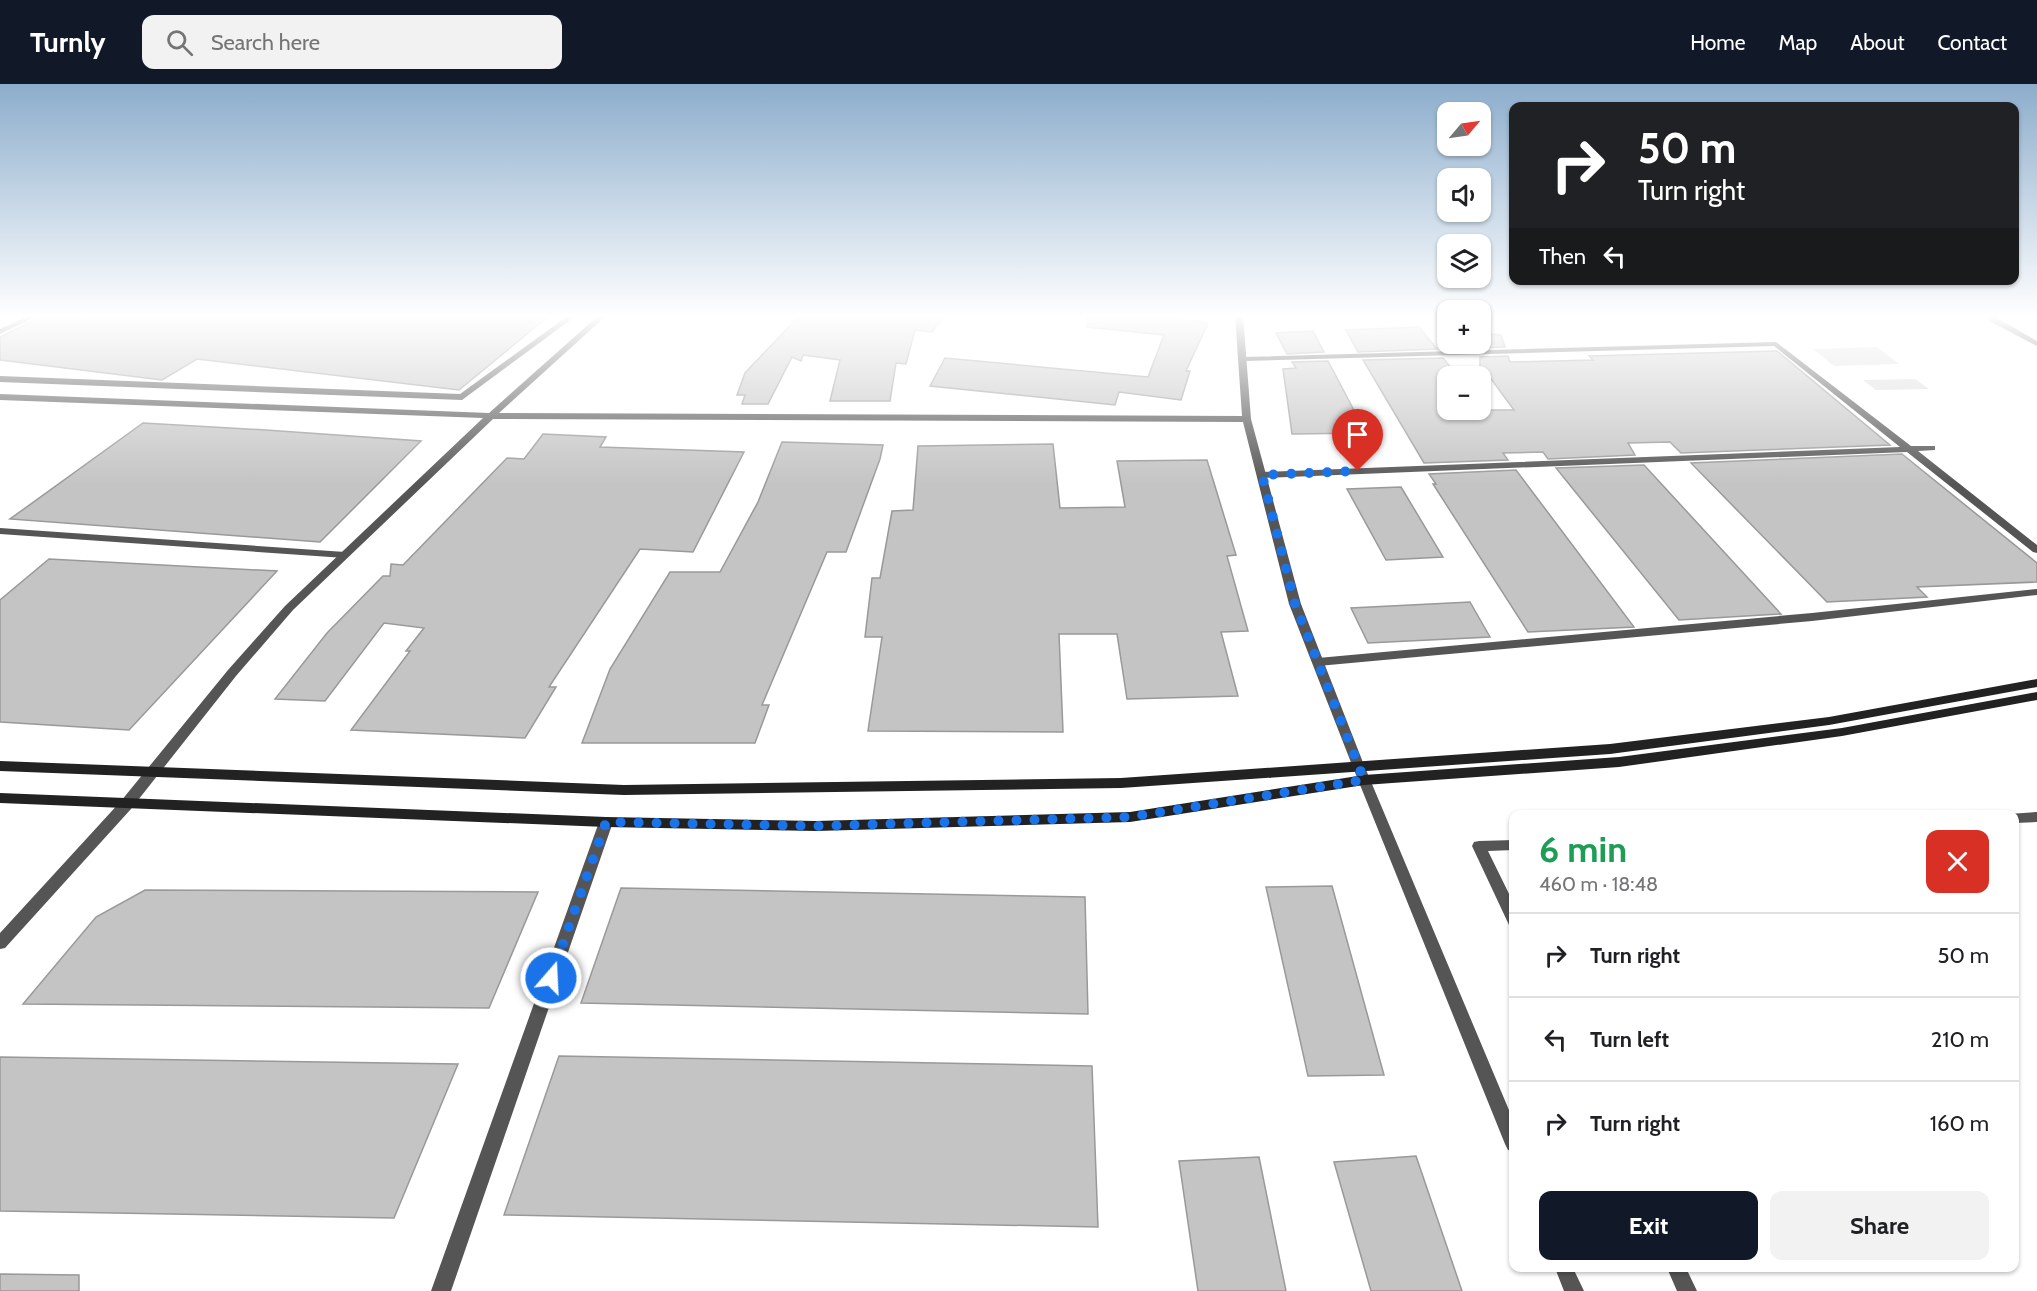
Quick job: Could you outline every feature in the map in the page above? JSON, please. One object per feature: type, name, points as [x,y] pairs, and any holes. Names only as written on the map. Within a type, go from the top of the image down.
[{"type":"main road","points":[[0,766],[152,774],[624,790],[1121,783],[1610,749],[1829,721],[2037,683]]},
{"type":"main road","points":[[0,798],[126,805],[606,822],[816,826],[1130,817],[1364,780],[1619,762],[1842,732],[2037,696]]},
{"type":"street","points":[[0,379],[462,397],[497,371]]},
{"type":"street","points":[[0,943],[126,805],[232,673],[282,616],[541,371]]},
{"type":"street","points":[[1245,371],[1247,419],[1295,604],[1364,780],[1509,1132]]},
{"type":"street","points":[[1811,371],[2037,550]]},
{"type":"street","points":[[0,397],[491,416],[1247,419]]},
{"type":"street","points":[[1262,475],[1932,448]]},
{"type":"street","points":[[0,531],[345,555]]},
{"type":"street","points":[[1318,662],[1812,617],[2037,592]]},
{"type":"street","points":[[2019,818],[2037,817]]},
{"type":"street","points":[[441,1291],[606,822]]},
{"type":"street","points":[[1509,845],[1479,846],[1509,910]]},
{"type":"street","points":[[1566,1272],[1574,1291]]},
{"type":"street","points":[[1678,1272],[1687,1291]]},
{"type":"shaded area","points":[[1915,379],[1929,389],[1876,390],[1863,380]]},
{"type":"building","points":[[92,371],[176,371],[162,380]]},
{"type":"building","points":[[301,371],[482,371],[459,390]]},
{"type":"building","points":[[785,371],[768,404],[742,404],[745,395],[737,395],[745,373]]},
{"type":"building","points":[[837,371],[895,371],[890,401],[830,401]]},
{"type":"building","points":[[938,371],[1087,371],[1148,377],[1150,371],[1190,371],[1181,400],[1119,392],[1115,405],[930,386]]},
{"type":"building","points":[[1283,371],[1333,371],[1366,433],[1292,434]]},
{"type":"building","points":[[1370,371],[1437,371],[1437,420],[1491,420],[1491,410],[1514,410],[1491,379],[1491,371],[1801,371],[1890,445],[1681,453],[1670,442],[1628,443],[1635,455],[1548,459],[1543,452],[1503,453],[1508,460],[1424,463]]},
{"type":"building","points":[[143,423],[421,441],[320,542],[10,519]]},
{"type":"building","points":[[543,434],[606,437],[600,447],[744,452],[693,552],[640,549],[549,687],[556,687],[525,738],[351,730],[410,651],[406,651],[424,628],[384,623],[325,701],[275,699],[327,633],[383,576],[390,576],[391,564],[403,565],[507,458],[524,459]]},
{"type":"building","points":[[782,442],[883,445],[846,552],[827,552],[762,705],[769,705],[755,743],[582,743],[610,669],[670,572],[720,572],[758,502]]},
{"type":"building","points":[[1053,444],[1060,508],[1125,507],[1117,461],[1207,460],[1236,555],[1227,556],[1248,631],[1221,632],[1238,696],[1127,699],[1117,634],[1059,634],[1063,732],[868,731],[882,637],[865,637],[872,578],[880,578],[892,511],[913,510],[918,446]]},
{"type":"building","points":[[1902,454],[2037,563],[2037,582],[1917,587],[1927,597],[1827,602],[1691,463]]},
{"type":"building","points":[[1644,465],[1781,614],[1679,620],[1556,468]]},
{"type":"building","points":[[1516,470],[1634,627],[1528,632],[1433,484],[1436,484],[1429,474]]},
{"type":"building","points":[[1401,487],[1443,557],[1386,560],[1347,489]]},
{"type":"building","points":[[49,559],[277,571],[129,730],[0,722],[0,600]]},
{"type":"building","points":[[1470,602],[1490,637],[1368,643],[1351,608]]},
{"type":"building","points":[[1332,886],[1384,1075],[1308,1076],[1266,887]]},
{"type":"building","points":[[621,888],[1085,897],[1088,1014],[581,1003]]},
{"type":"building","points":[[145,890],[538,892],[489,1008],[23,1004],[96,917]]},
{"type":"building","points":[[559,1056],[1092,1066],[1098,1227],[504,1215]]},
{"type":"building","points":[[0,1057],[458,1064],[394,1218],[0,1211]]},
{"type":"building","points":[[1416,1156],[1462,1291],[1371,1291],[1334,1162]]},
{"type":"building","points":[[1259,1157],[1286,1291],[1198,1291],[1179,1161]]},
{"type":"building","points":[[0,1274],[79,1275],[79,1291],[0,1291]]},
{"type":"route","points":[[551,978],[606,822],[816,826],[1130,817],[1364,780],[1295,604],[1262,475],[1358,471]]}]
